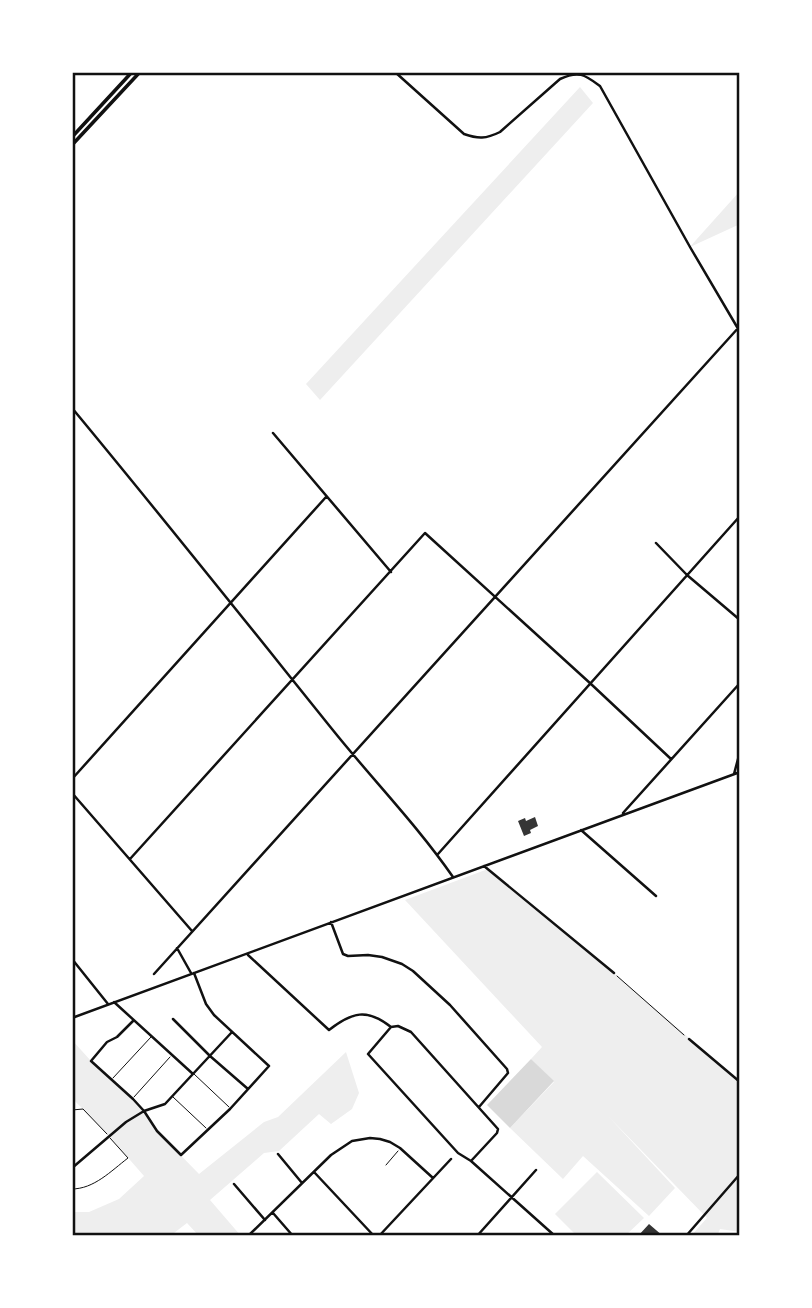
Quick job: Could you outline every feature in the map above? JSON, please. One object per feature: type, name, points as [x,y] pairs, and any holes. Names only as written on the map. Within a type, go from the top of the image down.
[{"type":"main road","points":[[72,136],[132,72]]},
{"type":"main road","points":[[72,145],[140,72]]},
{"type":"street","points":[[154,974],[740,328],[690,247],[600,86],[585,75],[571,74],[560,79],[500,132],[488,138],[475,138],[464,134],[395,72]]},
{"type":"street","points":[[72,408],[353,754],[438,854],[453,877]]},
{"type":"street","points":[[273,433],[391,572]]},
{"type":"street","points":[[72,779],[326,497]]},
{"type":"street","points":[[438,854],[740,516]]},
{"type":"street","points":[[130,859],[425,534],[671,759]]},
{"type":"street","points":[[656,543],[687,575],[740,621]]},
{"type":"street","points":[[622,815],[740,683]]},
{"type":"street","points":[[734,774],[740,756]]},
{"type":"street","points":[[72,1018],[740,772]]},
{"type":"street","points":[[72,793],[192,931]]},
{"type":"street","points":[[581,830],[656,897]]},
{"type":"street","points":[[484,866],[614,973]]},
{"type":"street","points":[[331,922],[343,954],[382,957],[413,971],[450,1005],[507,1069],[508,1073],[479,1107]]},
{"type":"street","points":[[134,1021],[117,1037],[107,1042],[91,1061],[145,1111],[157,1131],[181,1155],[230,1109],[269,1066],[210,1010],[193,973],[177,948]]},
{"type":"street","points":[[247,954],[329,1030],[351,1015],[365,1014],[380,1018],[391,1027]]},
{"type":"street","points":[[72,959],[108,1004]]},
{"type":"street","points":[[114,1002],[193,1074]]},
{"type":"street","points":[[173,1019],[248,1090]]},
{"type":"street","points":[[471,1161],[498,1129],[411,1032],[398,1026],[391,1027],[368,1054],[458,1153],[471,1161],[555,1236]]},
{"type":"street","points":[[72,1168],[126,1122],[145,1111],[161,1107],[173,1097],[232,1032]]},
{"type":"street","points":[[689,1039],[740,1082]]},
{"type":"street","points":[[248,1236],[314,1171],[352,1141],[380,1139],[390,1142],[433,1178]]},
{"type":"street","points":[[278,1154],[302,1183]]},
{"type":"street","points":[[379,1236],[451,1159]]},
{"type":"street","points":[[477,1236],[536,1170]]},
{"type":"street","points":[[314,1171],[374,1236]]},
{"type":"street","points":[[686,1236],[740,1174]]},
{"type":"street","points":[[234,1184],[265,1220]]},
{"type":"street","points":[[273,1213],[293,1236]]},
{"type":"lane","points":[[112,1080],[151,1037]]},
{"type":"lane","points":[[132,1099],[172,1055]]},
{"type":"lane","points":[[193,1074],[230,1109]]},
{"type":"lane","points":[[173,1097],[208,1129]]},
{"type":"lane","points":[[72,1110],[83,1110],[128,1158],[96,1182],[80,1189],[72,1189]]},
{"type":"lane","points":[[386,1165],[400,1148]]},
{"type":"path","points":[[614,973],[689,1039]]},
{"type":"shaded area","points":[[580,87],[593,103],[320,400],[306,384]]},
{"type":"shaded area","points":[[740,191],[740,224],[690,247],[696,240]]},
{"type":"shaded area","points":[[488,869],[740,1082],[740,1232],[720,1229],[717,1236],[691,1236],[707,1218],[608,1116],[675,1188],[649,1216],[583,1156],[563,1179],[510,1128],[554,1082],[531,1059],[542,1047],[405,900]]},
{"type":"shaded area","points":[[72,1040],[144,1111],[157,1131],[199,1174],[264,1122],[278,1117],[346,1052],[359,1093],[352,1109],[331,1124],[319,1114],[279,1151],[264,1153],[210,1200],[241,1236],[199,1236],[187,1223],[170,1236],[72,1236],[72,1212],[89,1212],[119,1199],[144,1176],[72,1098]]},
{"type":"shaded area","points":[[531,1059],[554,1081],[510,1128],[487,1105]]},
{"type":"shaded area","points":[[597,1172],[644,1218],[625,1236],[577,1236],[555,1214]]},
{"type":"building","points":[[535,817],[538,826],[524,836],[518,821]]},
{"type":"building","points":[[649,1224],[663,1236],[638,1236]]}]
